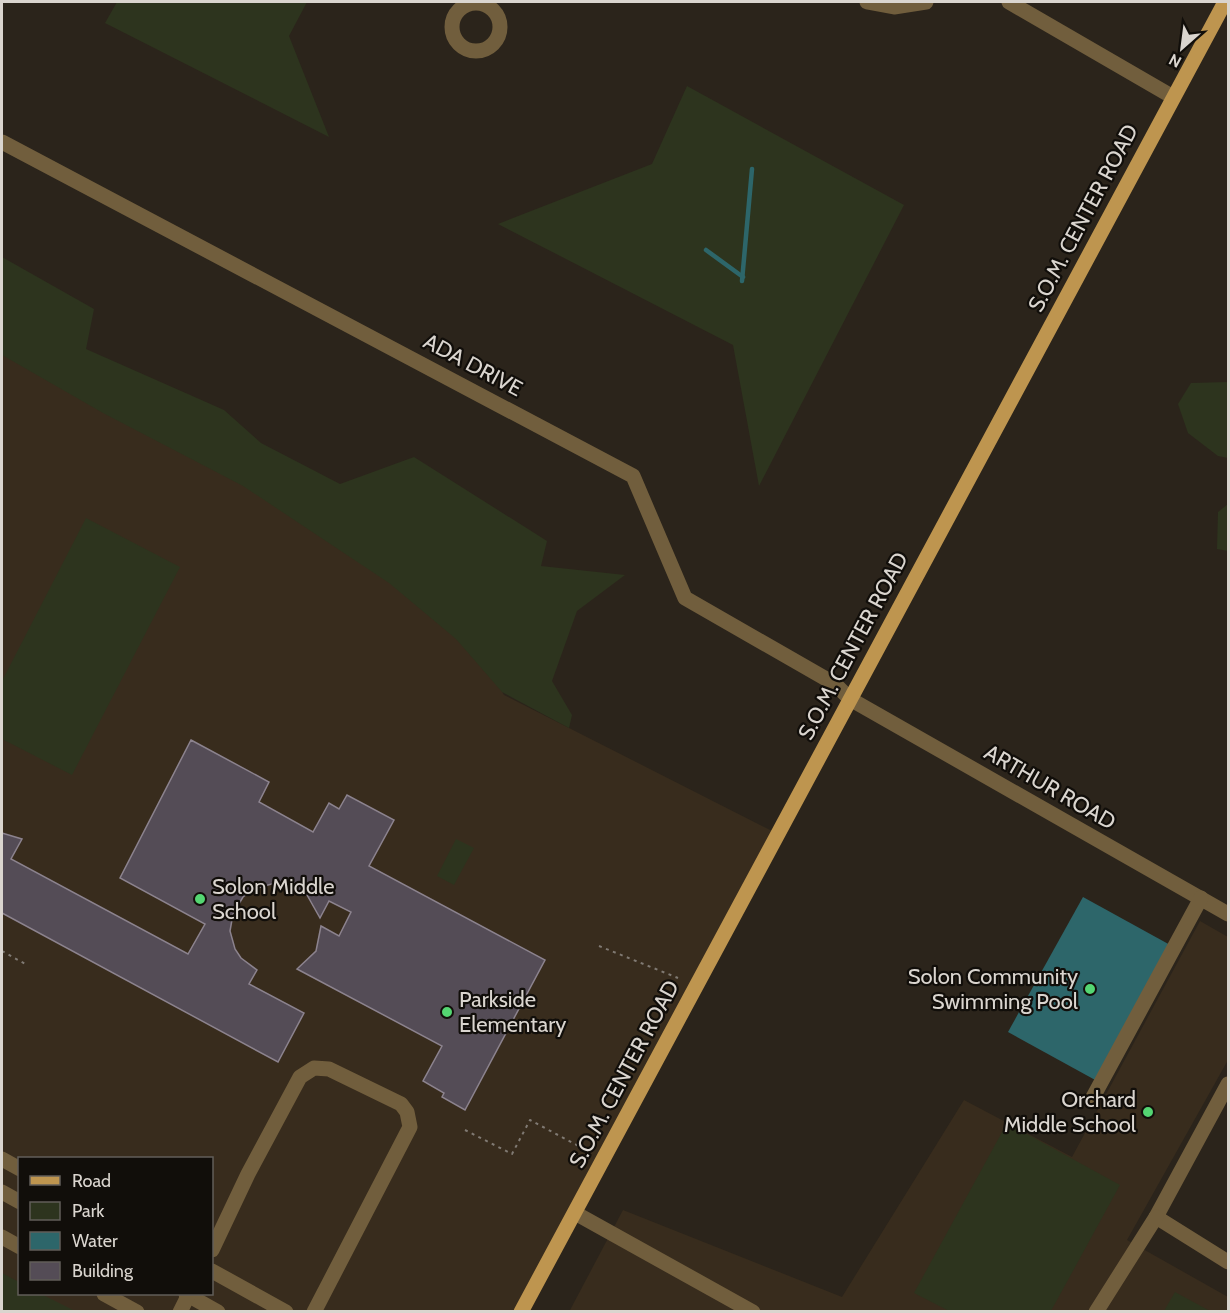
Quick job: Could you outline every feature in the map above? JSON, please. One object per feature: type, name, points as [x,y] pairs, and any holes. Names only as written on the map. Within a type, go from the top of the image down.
[{"type":"main road","name":"S.O.M. CENTER ROAD","points":[[521,1311],[1225,2]]},
{"type":"street","points":[[867,2],[894,7],[926,2]]},
{"type":"street","points":[[1009,2],[1173,97]]},
{"type":"street","name":"ADA DRIVE","points":[[2,141],[633,476],[685,598],[835,684],[850,699]]},
{"type":"street","name":"ARTHUR ROAD","points":[[850,699],[1228,914]]},
{"type":"street","points":[[1092,1099],[1201,898]]},
{"type":"street","points":[[213,1248],[248,1174],[300,1077],[314,1068],[329,1069],[401,1104],[408,1112],[410,1127],[314,1311]]},
{"type":"street","points":[[1096,1311],[1156,1217],[1228,1084]]},
{"type":"street","points":[[2,1159],[18,1168]]},
{"type":"street","points":[[2,1192],[18,1201]]},
{"type":"street","points":[[575,1213],[753,1311]]},
{"type":"street","points":[[1156,1217],[1228,1262]]},
{"type":"street","points":[[2,1237],[18,1246]]},
{"type":"street","points":[[213,1272],[286,1311]]},
{"type":"street","points":[[108,1295],[137,1311]]},
{"type":"street","points":[[180,1311],[188,1295]]},
{"type":"street","points":[[190,1295],[218,1311]]},
{"type":"path","points":[[599,946],[678,978]]},
{"type":"path","points":[[2,951],[27,965]]},
{"type":"path","points":[[465,1130],[512,1154],[530,1120],[586,1150]]},
{"type":"shaded area","points":[[2,349],[440,579],[504,695],[778,834],[522,1311],[71,1312],[39,1295],[213,1295],[213,1157],[18,1157],[18,1283],[2,1274]]},
{"type":"shaded area","name":"Orchard Middle School","points":[[1200,921],[1228,937],[1228,1060],[1127,1240],[1228,1297],[1228,1311],[569,1312],[623,1210],[842,1297],[964,1100],[1072,1157]]},
{"type":"green space","points":[[117,2],[307,2],[289,36],[329,137],[105,23]]},
{"type":"green space","points":[[687,86],[904,205],[759,486],[733,345],[498,224],[652,164]]},
{"type":"green space","points":[[2,257],[94,309],[86,349],[224,410],[261,443],[340,484],[414,457],[547,541],[541,566],[625,575],[577,611],[552,681],[572,715],[569,728],[502,692],[456,639],[389,583],[243,486],[103,413],[2,355]]},
{"type":"green space","points":[[1228,382],[1228,458],[1218,456],[1188,433],[1178,404],[1191,383]]},
{"type":"green space","points":[[1228,504],[1228,551],[1217,549],[1218,512]]},
{"type":"green space","points":[[86,518],[180,567],[72,775],[2,739],[2,681]]},
{"type":"green space","points":[[456,839],[474,848],[454,885],[437,876]]},
{"type":"green space","points":[[1007,1123],[1120,1185],[1051,1311],[949,1311],[914,1293]]},
{"type":"green space","points":[[2,1273],[18,1281],[18,1295],[43,1295],[75,1311],[2,1311]]},
{"type":"green space","points":[[1175,1292],[1210,1311],[1164,1311]]},
{"type":"water","name":"Solon Community Swimming Pool","points":[[1083,897],[1172,946],[1097,1081],[1008,1032]]},
{"type":"building","name":"Solon Middle School","points":[[191,740],[269,782],[259,802],[313,832],[329,803],[339,809],[347,795],[394,820],[369,866],[545,960],[465,1110],[442,1097],[444,1093],[423,1081],[442,1046],[297,969],[316,951],[321,926],[339,936],[351,912],[329,901],[320,918],[307,895],[286,884],[275,883],[254,889],[243,897],[233,914],[230,931],[235,949],[241,958],[257,970],[249,984],[304,1013],[278,1062],[2,913],[2,833],[22,839],[11,859],[188,954],[205,924],[120,878]]},
{"type":"waterway","points":[[742,281],[752,169]]},
{"type":"waterway","points":[[706,250],[743,277]]},
{"type":"place","name":"Solon Middle School","points":[[200,899]]},
{"type":"place","name":"Solon Community Swimming Pool","points":[[1090,989]]},
{"type":"place","name":"Parkside Elementary","points":[[447,1012]]},
{"type":"place","name":"Orchard Middle School","points":[[1148,1112]]}]
